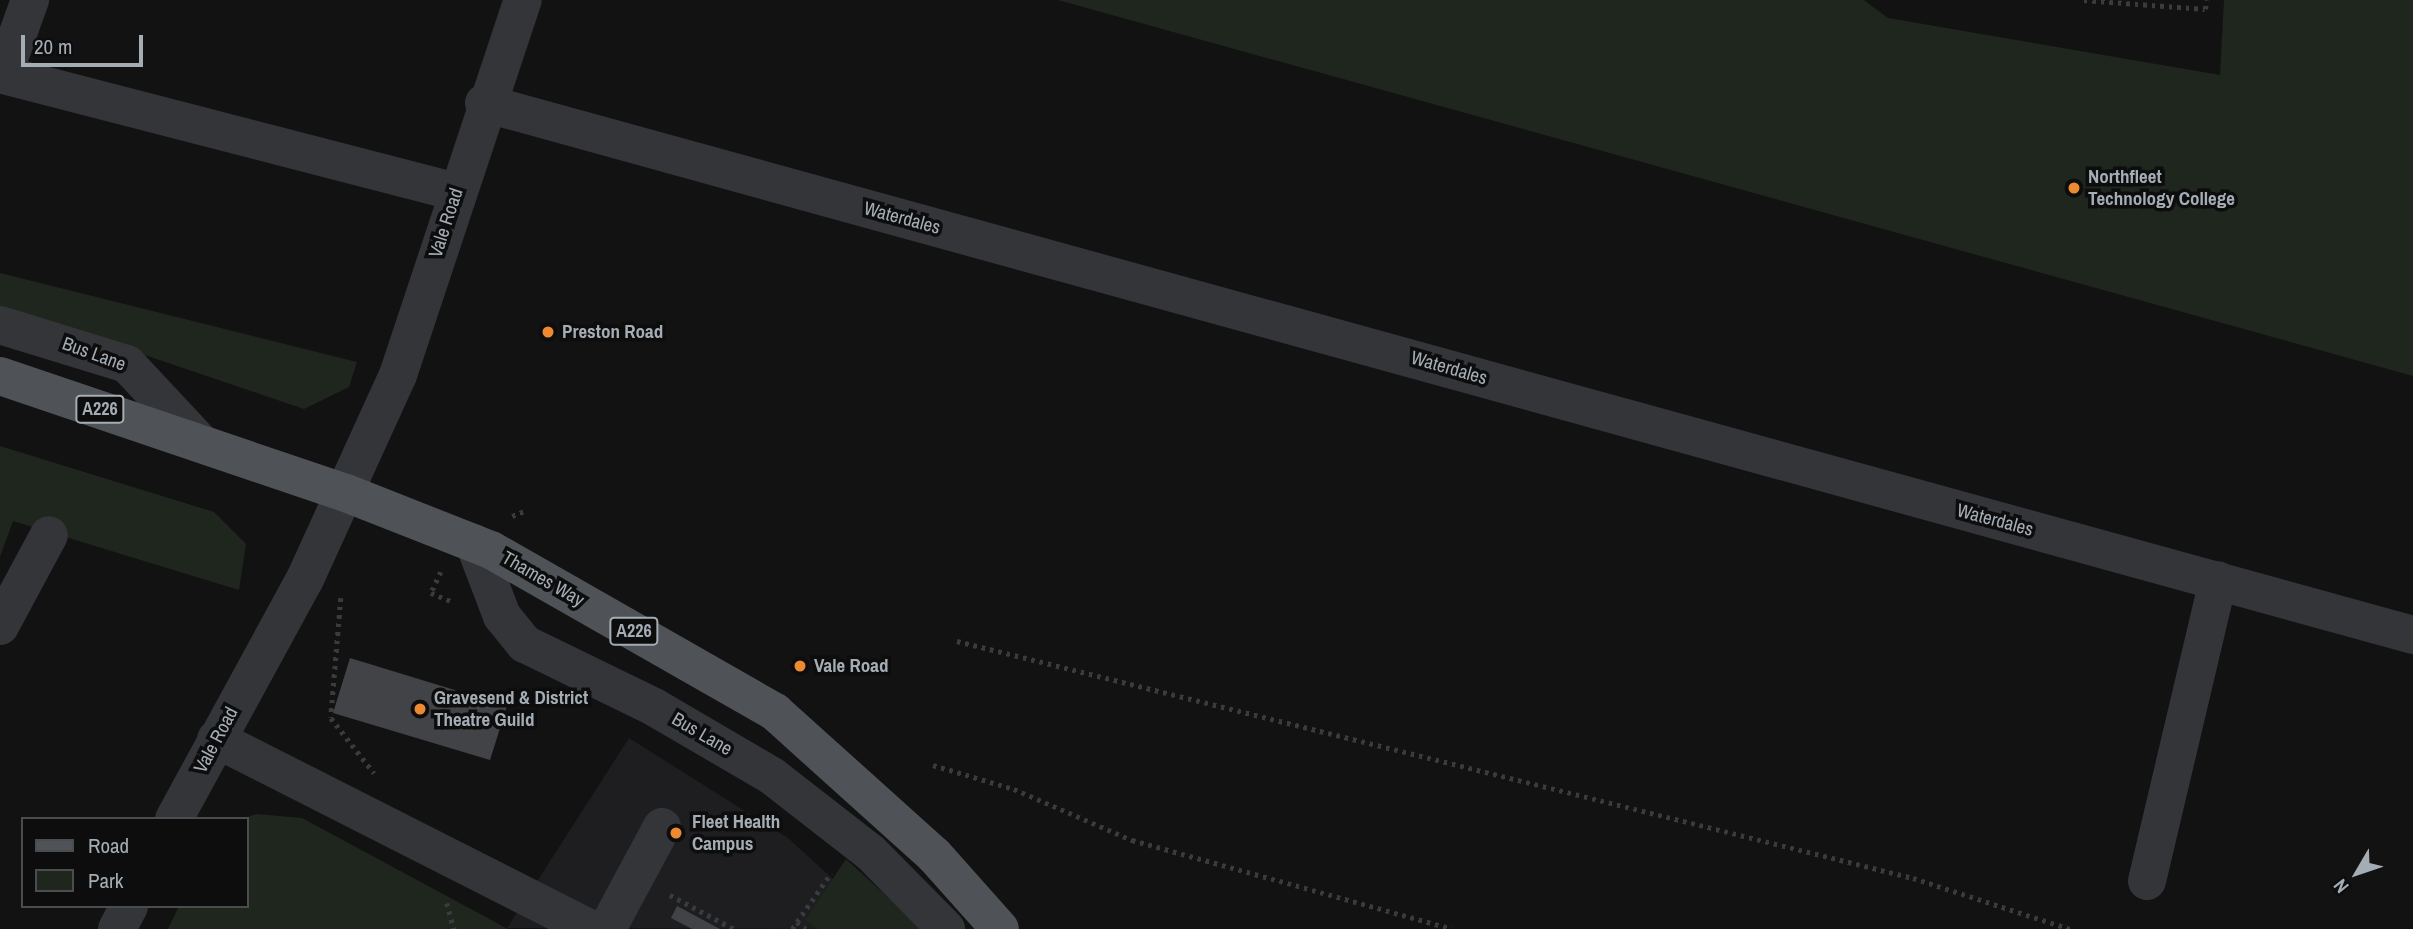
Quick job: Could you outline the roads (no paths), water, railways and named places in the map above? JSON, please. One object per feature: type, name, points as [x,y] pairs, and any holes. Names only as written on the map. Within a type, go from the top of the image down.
[{"type":"main road","name":"Thames Way","points":[[0,376],[346,493],[474,543],[775,712],[934,855],[1000,929]]},
{"type":"street","points":[[30,0],[2,75],[456,192]]},
{"type":"street","name":"Vale Road","points":[[175,817],[346,493],[398,375],[484,103],[523,0]]},
{"type":"street","name":"Waterdales","points":[[484,103],[2413,635]]},
{"type":"street","name":"Bus Lane","points":[[0,324],[127,364],[200,442]]},
{"type":"street","points":[[0,626],[49,535]]},
{"type":"street","name":"Bus Lane","points":[[474,543],[502,616],[525,644],[654,706],[772,776],[871,853],[946,929]]},
{"type":"street","points":[[2147,881],[2218,580]]},
{"type":"street","points":[[216,739],[591,929]]},
{"type":"street","points":[[607,929],[662,827]]},
{"type":"street","points":[[117,929],[128,908]]},
{"type":"place","name":"Northfleet Technology College","points":[[2074,188]]},
{"type":"place","name":"Preston Road","points":[[548,332]]},
{"type":"place","name":"Vale Road","points":[[800,666]]},
{"type":"place","name":"Gravesend & District Theatre Guild","points":[[420,709]]},
{"type":"place","name":"Fleet Health Campus","points":[[676,833]]}]
